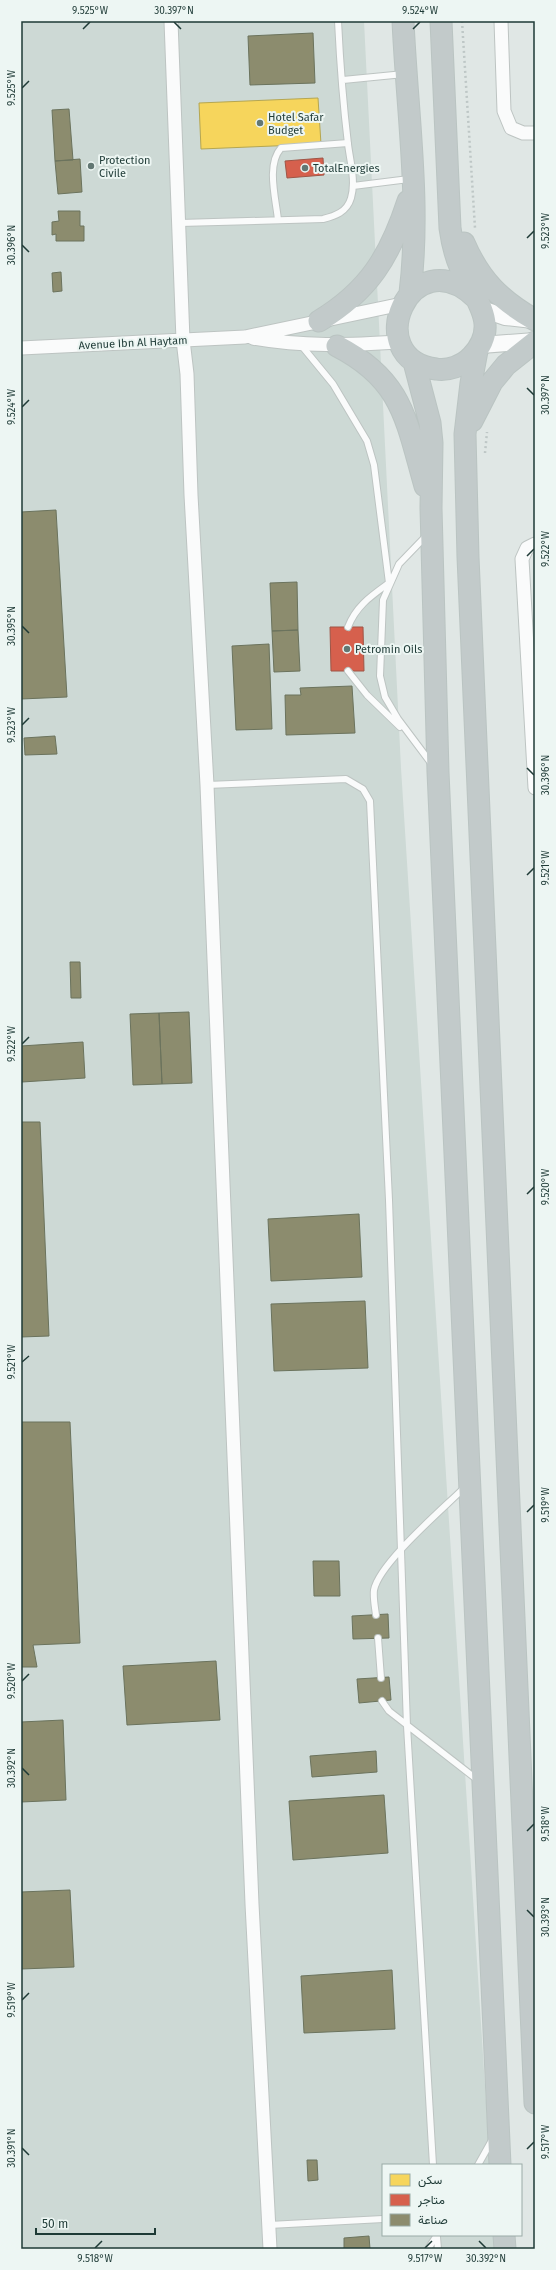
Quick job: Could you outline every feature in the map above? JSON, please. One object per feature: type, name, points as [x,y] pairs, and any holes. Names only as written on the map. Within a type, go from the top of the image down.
[{"type":"highway","points":[[403,21],[414,244],[406,298],[398,316],[397,329],[400,342],[406,353],[414,362],[427,368],[448,368],[467,361],[479,348]]},
{"type":"highway","points":[[441,21],[450,228],[453,248],[460,268],[479,304],[486,327],[479,348],[471,383],[465,434],[479,812],[535,2102]]},
{"type":"highway","points":[[319,321],[341,308],[364,287],[381,264],[398,230],[412,181]]},
{"type":"highway","points":[[449,191],[464,243],[481,274],[513,308],[535,320]]},
{"type":"highway","points":[[406,298],[426,284],[444,281],[456,284],[467,290],[479,304]]},
{"type":"highway","points":[[465,434],[492,382],[506,365],[535,342]]},
{"type":"highway","points":[[336,346],[356,356],[376,372],[391,389],[403,413],[431,508]]},
{"type":"highway","points":[[414,362],[430,423],[432,443],[431,508],[438,772],[500,2164]]},
{"type":"highway","points":[[504,2236],[505,2249]]},
{"type":"street","points":[[171,21],[180,223],[183,340],[187,374],[191,495],[207,785],[252,1904],[270,2249]]},
{"type":"street","points":[[501,21],[504,111],[510,128],[523,133],[535,133]]},
{"type":"street","name":"Avenue Ibn Al Haytam","points":[[21,348],[245,337],[319,321],[406,298]]},
{"type":"street","points":[[479,304],[505,317],[535,320]]},
{"type":"street","name":"Avenue Ibn Al Haytam","points":[[245,337],[301,345],[336,346],[400,342]]},
{"type":"street","points":[[479,348],[535,342]]},
{"type":"street","points":[[535,544],[527,548],[522,559],[535,788]]},
{"type":"lane","points":[[180,223],[323,219],[337,216],[351,200],[353,186],[338,21]]},
{"type":"lane","points":[[343,80],[405,73]]},
{"type":"lane","points":[[278,220],[273,169],[276,153],[281,148],[348,143]]},
{"type":"lane","points":[[353,186],[412,181]]},
{"type":"lane","points":[[301,345],[332,384],[367,441],[374,465],[389,583]]},
{"type":"lane","points":[[432,530],[399,564],[389,583],[383,600],[380,676],[385,697],[410,737],[438,772]]},
{"type":"lane","points":[[348,627],[351,618],[363,602],[389,583]]},
{"type":"lane","points":[[348,672],[367,695],[410,737]]},
{"type":"lane","points":[[207,785],[346,779],[362,789],[370,801],[389,1192],[407,1726],[432,2164]]},
{"type":"lane","points":[[376,1615],[374,1589],[385,1571],[401,1550],[470,1482]]},
{"type":"lane","points":[[378,1638],[381,1678]]},
{"type":"lane","points":[[382,1701],[389,1711],[407,1726],[482,1784]]},
{"type":"lane","points":[[479,2164],[498,2130]]},
{"type":"lane","points":[[269,2224],[382,2220]]},
{"type":"lane","points":[[428,2249],[436,2236]]},
{"type":"lane","points":[[437,2236],[438,2249]]},
{"type":"path","points":[[462,21],[476,235]]},
{"type":"shaded area","points":[[21,21],[364,21],[401,768],[490,2164],[382,2164],[382,2236],[494,2236],[495,2249],[21,2249]]},
{"type":"building: سكن","name":"Hotel Safar Budget","points":[[318,98],[321,144],[201,149],[199,103]]},
{"type":"building: متاجر","name":"TotalEnergies","points":[[323,158],[324,175],[287,178],[285,161]]},
{"type":"building: متاجر","name":"Petromin Oils","points":[[330,627],[363,627],[364,671],[331,671]]},
{"type":"building: صناعة","points":[[313,33],[315,83],[250,85],[248,36]]},
{"type":"building: صناعة","points":[[69,109],[73,160],[55,161],[52,110]]},
{"type":"building: صناعة","points":[[80,159],[82,192],[58,194],[55,161]]},
{"type":"building: صناعة","points":[[58,211],[80,211],[80,226],[84,226],[84,241],[56,241],[56,234],[52,235],[52,222],[59,221]]},
{"type":"building: صناعة","points":[[61,272],[62,291],[53,292],[52,273]]},
{"type":"building: صناعة","points":[[56,510],[67,697],[21,699],[21,512]]},
{"type":"building: صناعة","points":[[297,582],[298,630],[272,631],[270,583]]},
{"type":"building: صناعة","points":[[298,630],[300,671],[274,672],[272,631]]},
{"type":"building: صناعة","points":[[269,644],[272,729],[236,730],[232,646]]},
{"type":"building: صناعة","points":[[352,686],[355,733],[286,735],[285,695],[301,695],[300,688]]},
{"type":"building: صناعة","points":[[55,736],[57,754],[25,755],[24,738]]},
{"type":"building: صناعة","points":[[70,962],[80,962],[81,998],[71,998]]},
{"type":"building: صناعة","points":[[189,1012],[192,1083],[162,1084],[159,1013]]},
{"type":"building: صناعة","points":[[159,1013],[162,1084],[133,1085],[130,1014]]},
{"type":"building: صناعة","points":[[83,1042],[85,1078],[22,1082],[21,1046]]},
{"type":"building: صناعة","points":[[21,1122],[40,1122],[49,1336],[21,1337]]},
{"type":"building: صناعة","points":[[359,1214],[362,1277],[271,1281],[268,1219]]},
{"type":"building: صناعة","points":[[365,1301],[368,1368],[274,1371],[271,1304]]},
{"type":"building: صناعة","points":[[21,1422],[70,1422],[80,1643],[33,1645],[37,1667],[21,1667]]},
{"type":"building: صناعة","points":[[313,1561],[339,1561],[340,1596],[314,1596]]},
{"type":"building: صناعة","points":[[388,1614],[389,1638],[353,1639],[352,1616]]},
{"type":"building: صناعة","points":[[216,1661],[220,1720],[127,1725],[123,1666]]},
{"type":"building: صناعة","points":[[389,1677],[391,1700],[359,1703],[357,1679]]},
{"type":"building: صناعة","points":[[63,1720],[66,1800],[21,1802],[21,1722]]},
{"type":"building: صناعة","points":[[376,1751],[377,1772],[312,1777],[310,1756]]},
{"type":"building: صناعة","points":[[384,1795],[388,1853],[293,1860],[289,1801]]},
{"type":"building: صناعة","points":[[70,1890],[74,1967],[21,1969],[21,1892]]},
{"type":"building: صناعة","points":[[392,1970],[395,2029],[304,2033],[301,1976]]},
{"type":"building: صناعة","points":[[307,2160],[317,2160],[318,2180],[308,2181]]},
{"type":"building: صناعة","points":[[369,2236],[370,2249],[344,2249],[344,2238]]},
{"type":"place","name":"Hotel Safar Budget","points":[[260,123]]},
{"type":"place","name":"Protection Civile","points":[[91,166]]},
{"type":"place","name":"TotalEnergies","points":[[305,168]]},
{"type":"place","name":"Petromin Oils","points":[[347,649]]}]
